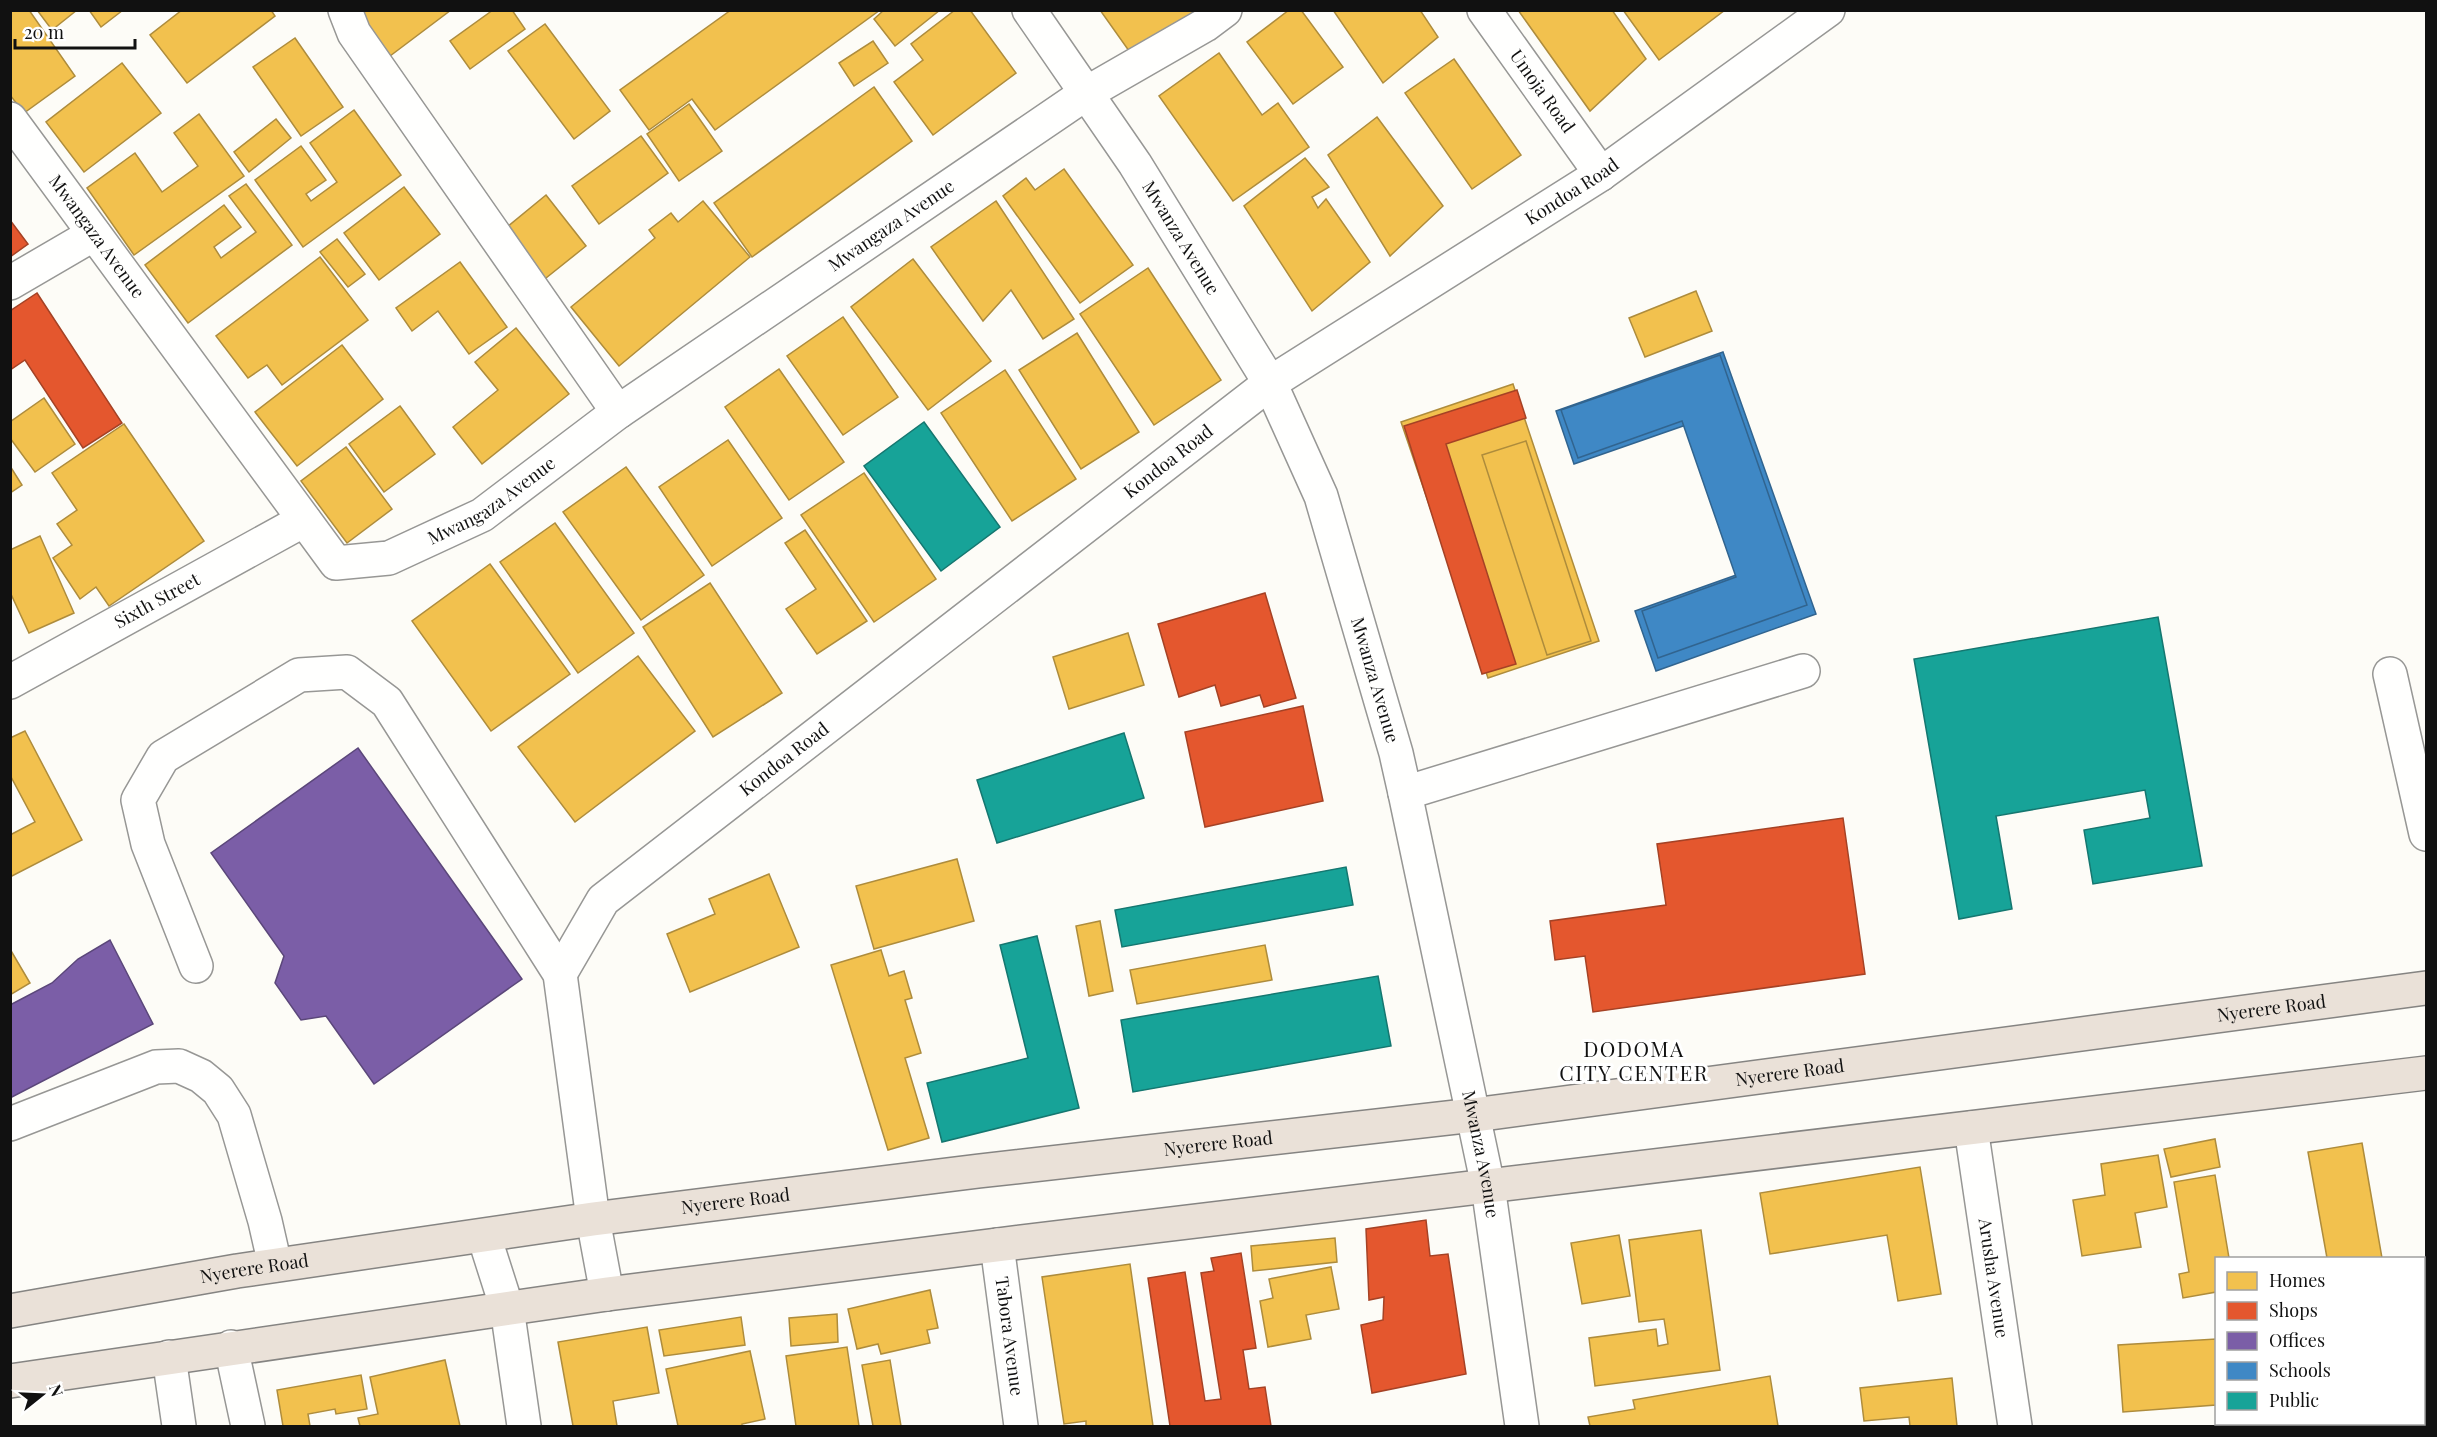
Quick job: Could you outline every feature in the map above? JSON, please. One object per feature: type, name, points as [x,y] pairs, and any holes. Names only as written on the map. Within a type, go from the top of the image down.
[{"type":"highway","name":"Nyerere Road","points":[[10,1311],[275,1265],[593,1219],[967,1173],[1474,1116],[2427,988]]},
{"type":"highway","points":[[10,1381],[607,1294],[2427,1073]]},
{"type":"street","points":[[345,10],[354,33],[618,412]]},
{"type":"street","name":"Mwanza Avenue","points":[[1029,10],[1135,165],[1270,383],[1321,496],[1396,753],[1405,794],[1488,1186],[1522,1426]]},
{"type":"street","name":"Mwangaza Avenue","points":[[10,119],[336,563],[389,558],[482,515],[618,412],[1085,94],[1205,25],[1225,10]]},
{"type":"street","name":"Umoja Road","points":[[1484,10],[1601,174]]},
{"type":"street","name":"Kondoa Road","points":[[560,974],[603,900],[1270,383],[1601,174],[1828,10]]},
{"type":"street","points":[[10,283],[94,234]]},
{"type":"street","name":"Sixth Street","points":[[10,682],[304,520]]},
{"type":"street","points":[[1405,794],[1803,671]]},
{"type":"street","points":[[196,966],[148,844],[138,800],[163,757],[300,675],[347,672],[387,702],[560,974],[593,1219],[607,1294]]},
{"type":"street","points":[[2390,674],[2427,834]]},
{"type":"street","points":[[10,1124],[156,1067],[179,1066],[201,1076],[218,1090],[234,1115],[265,1221],[275,1265]]},
{"type":"street","name":"Arusha Avenue","points":[[1971,1128],[2015,1426]]},
{"type":"street","points":[[484,1236],[507,1308],[524,1426]]},
{"type":"street","name":"Tabora Avenue","points":[[997,1245],[1021,1426]]},
{"type":"street","points":[[231,1347],[248,1426]]},
{"type":"street","points":[[169,1357],[179,1426]]},
{"type":"building: Homes","points":[[10,10],[29,10],[75,76],[24,113],[10,95]]},
{"type":"building: Homes","points":[[37,10],[77,10],[52,30]]},
{"type":"building: Homes","points":[[89,10],[123,10],[101,27]]},
{"type":"building: Homes","points":[[182,10],[271,10],[275,16],[187,83],[150,35]]},
{"type":"building: Homes","points":[[357,10],[451,10],[390,56]]},
{"type":"building: Homes","points":[[493,10],[512,10],[525,29],[470,69],[450,41]]},
{"type":"building: Homes","points":[[731,10],[880,10],[715,130],[692,99],[649,130],[620,90]]},
{"type":"building: Homes","points":[[884,10],[940,10],[895,46],[874,19]]},
{"type":"building: Homes","points":[[955,10],[970,10],[1016,73],[933,135],[894,82],[923,60],[911,44]]},
{"type":"building: Homes","points":[[1100,10],[1202,10],[1134,58]]},
{"type":"building: Homes","points":[[1289,10],[1301,10],[1343,67],[1293,104],[1247,42]]},
{"type":"building: Homes","points":[[1333,10],[1420,10],[1438,37],[1383,83]]},
{"type":"building: Homes","points":[[1518,10],[1612,10],[1646,59],[1590,111]]},
{"type":"building: Homes","points":[[1623,10],[1725,10],[1659,60]]},
{"type":"building: Homes","points":[[545,24],[610,111],[574,139],[508,51]]},
{"type":"building: Homes","points":[[295,38],[343,107],[301,136],[253,67]]},
{"type":"building: Homes","points":[[873,41],[888,63],[854,86],[839,63]]},
{"type":"building: Homes","points":[[1219,53],[1262,115],[1278,103],[1309,147],[1233,201],[1159,96]]},
{"type":"building: Homes","points":[[1454,59],[1521,155],[1472,189],[1405,93]]},
{"type":"building: Homes","points":[[122,63],[161,113],[84,172],[46,122]]},
{"type":"building: Homes","points":[[874,87],[912,141],[752,257],[714,203]]},
{"type":"building: Homes","points":[[689,104],[722,151],[679,181],[647,134]]},
{"type":"building: Homes","points":[[354,110],[401,175],[303,247],[255,180],[301,146],[326,180],[306,194],[311,201],[337,182],[310,143]]},
{"type":"building: Homes","points":[[199,114],[244,176],[134,255],[87,188],[135,153],[162,192],[198,166],[174,133]]},
{"type":"building: Homes","points":[[1377,117],[1443,206],[1390,256],[1328,155]]},
{"type":"building: Homes","points":[[276,119],[291,138],[249,172],[234,152]]},
{"type":"building: Homes","points":[[641,136],[668,173],[599,224],[572,186]]},
{"type":"building: Homes","points":[[1305,158],[1329,187],[1312,197],[1318,208],[1326,199],[1370,262],[1312,311],[1244,206]]},
{"type":"building: Homes","points":[[1064,169],[1133,265],[1080,303],[1003,196],[1026,178],[1035,190]]},
{"type":"building: Homes","points":[[246,184],[292,245],[188,323],[145,265],[224,205],[241,227],[214,247],[221,258],[256,232],[229,196]]},
{"type":"building: Homes","points":[[404,187],[440,234],[379,280],[344,233]]},
{"type":"building: Homes","points":[[546,195],[586,246],[541,282],[501,232]]},
{"type":"building: Homes","points":[[703,201],[750,257],[619,366],[571,307],[655,238],[649,230],[671,213],[678,222]]},
{"type":"building: Homes","points":[[996,201],[1074,319],[1043,339],[1011,290],[983,321],[931,247]]},
{"type":"building: Homes","points":[[337,239],[365,274],[348,287],[320,252]]},
{"type":"building: Homes","points":[[320,257],[368,320],[282,385],[267,365],[248,378],[216,336]]},
{"type":"building: Homes","points":[[913,259],[991,361],[928,410],[851,307]]},
{"type":"building: Homes","points":[[460,262],[507,327],[469,354],[438,311],[412,331],[396,308]]},
{"type":"building: Homes","points":[[1148,268],[1221,380],[1154,425],[1080,314]]},
{"type":"building: Homes","points":[[1696,291],[1712,331],[1645,357],[1629,318]]},
{"type":"building: Homes","points":[[843,317],[898,397],[843,435],[787,356]]},
{"type":"building: Homes","points":[[516,328],[569,394],[482,464],[453,427],[498,390],[475,362]]},
{"type":"building: Homes","points":[[1077,333],[1139,432],[1081,469],[1019,370]]},
{"type":"building: Homes","points":[[342,345],[383,399],[297,466],[255,412]]},
{"type":"building: Homes","points":[[779,369],[844,462],[789,500],[725,407]]},
{"type":"building: Homes","points":[[1005,370],[1076,479],[1012,521],[941,413]]},
{"type":"building: Homes","points":[[1513,384],[1599,641],[1488,678],[1401,422]]},
{"type":"building: Homes","points":[[44,398],[75,444],[35,472],[10,438],[10,422]]},
{"type":"building: Homes","points":[[400,406],[435,454],[384,492],[349,444]]},
{"type":"building: Homes","points":[[124,424],[204,541],[109,606],[96,587],[80,599],[53,558],[72,545],[57,524],[77,510],[52,473]]},
{"type":"building: Homes","points":[[728,440],[782,518],[712,566],[659,487]]},
{"type":"building: Homes","points":[[1526,441],[1591,641],[1547,655],[1482,455]]},
{"type":"building: Homes","points":[[346,447],[392,509],[347,543],[301,481]]},
{"type":"building: Homes","points":[[10,466],[22,485],[10,493]]},
{"type":"building: Homes","points":[[626,467],[704,575],[641,620],[563,512]]},
{"type":"building: Homes","points":[[864,473],[936,579],[874,622],[801,515]]},
{"type":"building: Homes","points":[[555,523],[634,633],[578,673],[500,562]]},
{"type":"building: Homes","points":[[805,530],[867,621],[817,654],[786,609],[816,589],[785,543]]},
{"type":"building: Homes","points":[[40,536],[74,613],[29,633],[10,592],[10,550]]},
{"type":"building: Homes","points":[[490,564],[570,674],[491,731],[412,621]]},
{"type":"building: Homes","points":[[710,583],[782,693],[713,737],[643,627]]},
{"type":"building: Homes","points":[[1128,633],[1144,685],[1069,709],[1053,657]]},
{"type":"building: Homes","points":[[638,656],[695,731],[575,822],[518,747]]},
{"type":"building: Homes","points":[[25,731],[82,840],[10,877],[10,835],[35,822],[10,775],[10,738]]},
{"type":"building: Homes","points":[[957,859],[974,921],[874,949],[856,886]]},
{"type":"building: Homes","points":[[769,874],[799,947],[690,992],[667,934],[715,914],[709,899]]},
{"type":"building: Homes","points":[[1100,921],[1113,991],[1089,996],[1076,926]]},
{"type":"building: Homes","points":[[1265,945],[1272,980],[1137,1004],[1130,970]]},
{"type":"building: Homes","points":[[10,949],[30,983],[10,995]]},
{"type":"building: Homes","points":[[881,950],[889,976],[904,971],[912,998],[905,1000],[921,1053],[905,1058],[929,1138],[888,1150],[831,965]]},
{"type":"building: Homes","points":[[2215,1139],[2220,1167],[2171,1177],[2164,1149]]},
{"type":"building: Homes","points":[[2362,1143],[2382,1257],[2327,1257],[2308,1152]]},
{"type":"building: Homes","points":[[2158,1155],[2167,1207],[2135,1213],[2141,1247],[2082,1256],[2073,1200],[2105,1195],[2101,1164]]},
{"type":"building: Homes","points":[[1920,1167],[1941,1294],[1898,1301],[1887,1235],[1770,1254],[1760,1193]]},
{"type":"building: Homes","points":[[2215,1175],[2229,1257],[2215,1257],[2215,1292],[2183,1298],[2179,1274],[2189,1272],[2174,1182]]},
{"type":"building: Homes","points":[[1701,1230],[1720,1370],[1595,1386],[1589,1338],[1656,1329],[1658,1346],[1668,1344],[1664,1319],[1639,1322],[1629,1240]]},
{"type":"building: Homes","points":[[1619,1235],[1630,1296],[1582,1304],[1571,1243]]},
{"type":"building: Homes","points":[[1335,1238],[1337,1262],[1253,1271],[1251,1246]]},
{"type":"building: Homes","points":[[1130,1264],[1153,1426],[1086,1426],[1086,1421],[1064,1424],[1042,1277]]},
{"type":"building: Homes","points":[[1331,1267],[1339,1309],[1306,1315],[1311,1339],[1268,1347],[1260,1301],[1273,1298],[1269,1279]]},
{"type":"building: Homes","points":[[930,1290],[938,1328],[927,1330],[930,1343],[881,1354],[878,1344],[857,1349],[848,1309]]},
{"type":"building: Homes","points":[[837,1314],[838,1342],[791,1346],[789,1318]]},
{"type":"building: Homes","points":[[741,1317],[745,1345],[664,1356],[659,1330]]},
{"type":"building: Homes","points":[[647,1327],[659,1393],[613,1401],[617,1426],[573,1426],[558,1342]]},
{"type":"building: Homes","points":[[2215,1339],[2215,1405],[2123,1412],[2118,1345]]},
{"type":"building: Homes","points":[[847,1347],[859,1426],[796,1426],[786,1356]]},
{"type":"building: Homes","points":[[750,1351],[765,1419],[742,1424],[742,1426],[678,1426],[666,1369]]},
{"type":"building: Homes","points":[[445,1360],[460,1426],[360,1426],[358,1418],[378,1414],[370,1377]]},
{"type":"building: Homes","points":[[890,1360],[901,1426],[873,1426],[862,1365]]},
{"type":"building: Homes","points":[[361,1375],[367,1409],[336,1414],[335,1409],[308,1414],[310,1426],[283,1426],[277,1390]]},
{"type":"building: Homes","points":[[1770,1376],[1778,1426],[1590,1426],[1588,1417],[1635,1409],[1633,1400]]},
{"type":"building: Homes","points":[[1952,1378],[1957,1426],[1910,1426],[1909,1417],[1864,1421],[1860,1388]]},
{"type":"building: Homes","points":[[2230,1425],[2265,1426],[2231,1426]]},
{"type":"building: Homes","points":[[2349,1425],[2403,1425],[2403,1426]]},
{"type":"building: Shops","points":[[10,220],[28,244],[10,257]]},
{"type":"building: Shops","points":[[37,293],[122,423],[83,448],[25,360],[10,370],[10,311]]},
{"type":"building: Shops","points":[[1517,390],[1526,418],[1446,444],[1516,664],[1482,674],[1404,426]]},
{"type":"building: Shops","points":[[1265,593],[1296,698],[1264,707],[1260,695],[1221,706],[1215,685],[1179,697],[1158,624]]},
{"type":"building: Shops","points":[[1303,706],[1323,801],[1205,827],[1185,732]]},
{"type":"building: Shops","points":[[1843,818],[1865,974],[1593,1012],[1585,956],[1555,960],[1550,921],[1666,905],[1657,844]]},
{"type":"building: Shops","points":[[1426,1220],[1430,1256],[1448,1254],[1466,1374],[1372,1393],[1361,1325],[1383,1320],[1384,1297],[1369,1300],[1366,1229]]},
{"type":"building: Shops","points":[[1241,1253],[1256,1348],[1243,1350],[1249,1389],[1265,1387],[1271,1426],[1170,1426],[1148,1278],[1185,1272],[1205,1401],[1221,1399],[1201,1273],[1214,1271],[1211,1258]]},
{"type":"building: Offices","points":[[358,748],[522,979],[374,1084],[326,1016],[301,1020],[275,983],[284,956],[211,853]]},
{"type":"building: Offices","points":[[110,940],[153,1024],[10,1098],[10,1005],[52,983],[78,959]]},
{"type":"building: Schools","points":[[1723,352],[1816,614],[1656,671],[1635,611],[1739,574],[1686,425],[1574,464],[1556,411]]},
{"type":"building: Schools","points":[[1720,355],[1807,605],[1658,658],[1642,611],[1736,577],[1682,421],[1578,458],[1561,410]]},
{"type":"building: Public","points":[[924,422],[1000,527],[941,571],[864,466]]},
{"type":"building: Public","points":[[2158,617],[2202,866],[2093,884],[2084,830],[2150,818],[2145,790],[1996,816],[2012,909],[1959,919],[1914,659]]},
{"type":"building: Public","points":[[1124,733],[1144,798],[997,843],[977,780]]},
{"type":"building: Public","points":[[1346,867],[1353,905],[1122,947],[1115,910]]},
{"type":"building: Public","points":[[1037,936],[1079,1108],[942,1142],[927,1083],[1028,1058],[1000,945]]},
{"type":"building: Public","points":[[1378,976],[1391,1046],[1133,1092],[1121,1020]]},
{"type":"district","name":"DODOMA CITY CENTER","points":[[1634,1062]]}]
